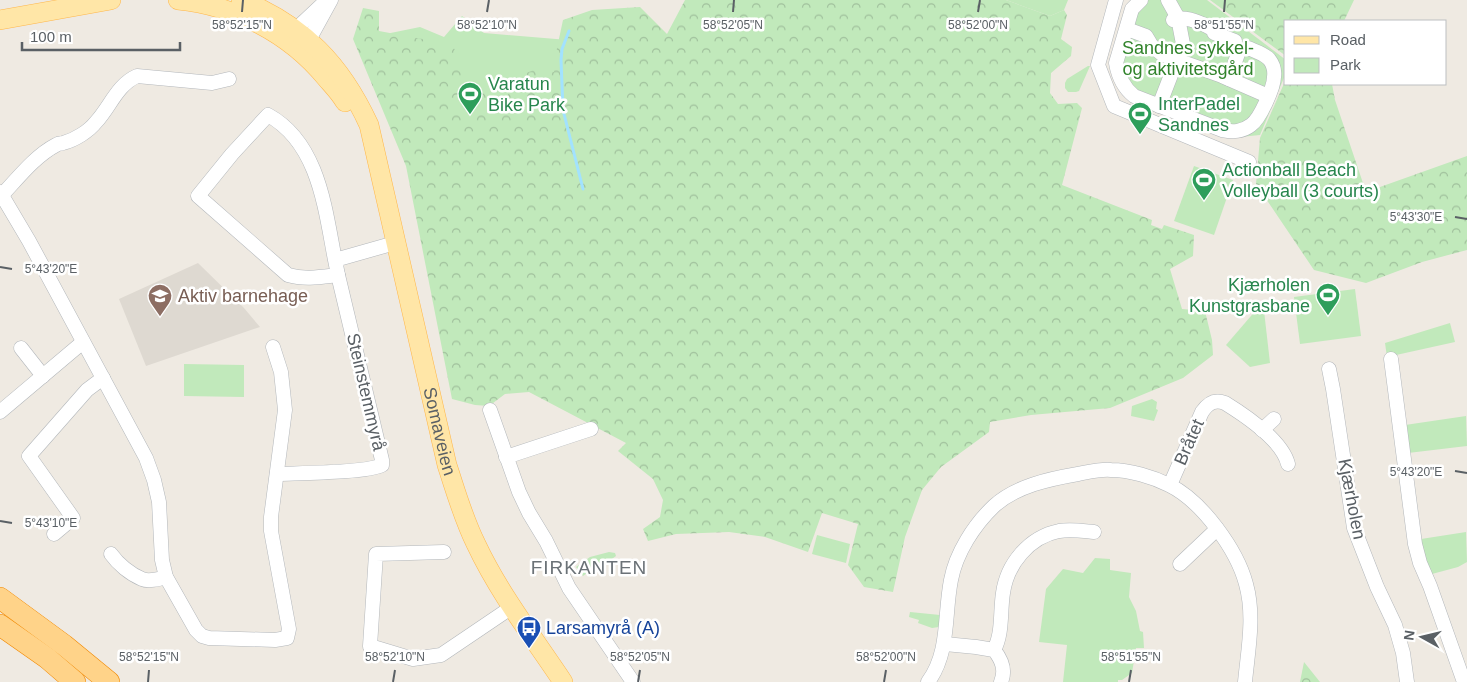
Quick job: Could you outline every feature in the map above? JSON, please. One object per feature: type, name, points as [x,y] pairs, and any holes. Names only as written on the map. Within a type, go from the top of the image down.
[{"type":"highway","points":[[0,598],[64,645],[109,682]]},
{"type":"highway","points":[[0,624],[47,658],[74,682]]},
{"type":"main road","points":[[0,20],[111,0]]},
{"type":"main road","name":"Somaveien","points":[[178,0],[210,5],[242,16],[276,33],[299,38]]},
{"type":"main road","name":"Somaveien","points":[[241,0],[276,16],[299,38],[318,68],[343,98],[375,156],[447,465],[463,515],[476,545],[512,607],[563,682]]},
{"type":"street","points":[[299,38],[328,0]]},
{"type":"street","points":[[299,38],[331,0]]},
{"type":"street","points":[[1116,0],[1098,65],[1114,106],[1249,162]]},
{"type":"street","points":[[1141,0],[1132,9],[1116,63],[1126,89],[1134,96],[1222,130],[1234,132],[1253,124],[1259,116],[1274,79],[1274,68],[1269,59],[1206,30],[1176,13]]},
{"type":"street","points":[[1159,106],[1182,56],[1176,13]]},
{"type":"street","points":[[1127,29],[1146,36],[1152,46],[1182,56],[1268,96]]},
{"type":"street","points":[[1229,79],[1236,44]]},
{"type":"street","points":[[229,79],[212,83],[137,76],[128,80],[121,86],[94,124],[80,135],[64,143],[58,143],[43,154],[1,193],[139,443],[154,480],[159,502],[162,560],[166,576],[196,630],[202,636],[209,638],[274,640],[287,638],[289,629],[271,531],[284,418],[281,372],[273,347]]},
{"type":"street","name":"Steinstemmyrå","points":[[277,474],[378,467],[382,465],[382,462],[321,195],[309,158],[295,138],[277,120],[268,115],[232,154],[198,196],[288,275],[308,278],[338,275]]},
{"type":"street","points":[[335,260],[395,243]]},
{"type":"street","points":[[0,412],[83,342]]},
{"type":"street","points":[[21,348],[43,376]]},
{"type":"street","points":[[1391,360],[1415,544],[1420,563],[1464,682]]},
{"type":"street","name":"Kjærholen","points":[[1329,368],[1354,528],[1377,587],[1395,625],[1404,653],[1407,682]]},
{"type":"street","points":[[54,534],[73,518],[29,456],[87,390],[103,378]]},
{"type":"street","name":"Bråtet","points":[[1170,485],[1202,412],[1209,403],[1219,401],[1225,403],[1262,430],[1283,451],[1288,464]]},
{"type":"street","points":[[490,410],[519,492],[569,588],[633,682]]},
{"type":"street","points":[[1262,430],[1274,419]]},
{"type":"street","points":[[506,457],[592,428]]},
{"type":"street","points":[[928,682],[939,664],[945,644],[951,580],[956,562],[973,531],[995,505],[1026,488],[1041,483],[1111,470],[1131,472],[1170,485],[1196,504],[1217,529],[1240,566],[1246,585],[1250,616],[1250,638],[1245,682]]},
{"type":"street","points":[[1180,564],[1217,529]]},
{"type":"street","points":[[994,650],[1000,632],[1005,582],[1017,558],[1039,539],[1052,533],[1068,530],[1094,532]]},
{"type":"street","points":[[444,552],[376,554],[370,646],[413,659],[441,655],[512,607]]},
{"type":"street","points":[[111,554],[118,563],[143,580],[154,580],[166,576]]},
{"type":"street","points":[[945,644],[976,646],[994,650],[1003,667],[1004,673],[1001,682]]},
{"type":"shaded area","points":[[198,263],[244,308],[260,327],[146,366],[119,299]]},
{"type":"green space","points":[[685,0],[1006,0],[1050,16],[1064,10],[1067,15],[1061,39],[1072,47],[1071,56],[1051,73],[1050,93],[1058,104],[1077,103],[1082,108],[1062,185],[1152,220],[1151,225],[1162,229],[1164,225],[1194,235],[1193,256],[1170,269],[1182,309],[1205,311],[1212,340],[1213,355],[1183,378],[1110,408],[1031,415],[990,422],[989,432],[941,467],[922,490],[905,537],[893,592],[864,587],[848,565],[858,524],[822,513],[808,552],[765,537],[729,532],[676,534],[648,541],[643,529],[660,517],[663,500],[653,479],[618,451],[626,443],[529,392],[505,394],[489,406],[475,405],[452,399],[406,166],[353,39],[363,8],[379,11],[379,31],[433,41],[454,48],[469,93],[477,106],[482,85],[506,97],[526,73],[537,69],[554,72],[563,20],[592,10],[640,7],[667,34]]},
{"type":"green space","points":[[1006,0],[1068,0],[1064,10],[1050,16]]},
{"type":"green space","name":"Sandnes sykkel- og aktivitetsgård","points":[[1134,0],[1207,0],[1284,58],[1284,78],[1260,135],[1230,138],[1126,96],[1113,62]]},
{"type":"green space","points":[[1210,0],[1354,0],[1344,20],[1284,20],[1284,55]]},
{"type":"green space","name":"Varatun Bike Park","points":[[462,16],[484,33],[592,42],[491,188],[366,38],[420,27],[444,37]]},
{"type":"green space","points":[[1090,66],[1079,91],[1068,92],[1065,88],[1067,79]]},
{"type":"green space","points":[[1284,84],[1332,85],[1335,100],[1366,192],[1467,156],[1467,250],[1422,262],[1366,283],[1314,270],[1256,184],[1260,138]]},
{"type":"green space","name":"Actionball Beach Volleyball (3 courts)","points":[[1194,166],[1233,180],[1214,235],[1174,221]]},
{"type":"green space","name":"Kjærholen Kunstgrasbane","points":[[1355,289],[1361,336],[1300,344],[1294,297]]},
{"type":"green space","points":[[1263,302],[1270,363],[1250,367],[1226,345]]},
{"type":"green space","points":[[1450,323],[1455,342],[1387,357],[1385,343]]},
{"type":"green space","points":[[184,364],[244,365],[244,397],[184,396]]},
{"type":"green space","points":[[1152,399],[1157,402],[1156,409],[1158,410],[1154,421],[1131,416],[1132,406]]},
{"type":"green space","points":[[1466,416],[1467,446],[1408,453],[1405,425]]},
{"type":"green space","points":[[1466,532],[1467,562],[1458,567],[1432,574],[1424,559],[1421,539]]},
{"type":"green space","points":[[817,535],[850,544],[846,563],[812,554]]},
{"type":"green space","points":[[609,552],[615,553],[616,556],[598,569],[594,568],[583,576],[576,567],[590,557]]},
{"type":"green space","points":[[1095,558],[1110,559],[1110,570],[1131,573],[1129,597],[1136,611],[1140,631],[1143,632],[1144,648],[1136,648],[1132,673],[1122,680],[1118,680],[1118,682],[1063,682],[1067,645],[1039,642],[1046,589],[1063,569],[1083,573]]},
{"type":"green space","points":[[910,612],[940,615],[939,627],[932,628],[918,623],[919,620],[909,617]]},
{"type":"green space","points":[[1304,662],[1320,682],[1300,682]]},
{"type":"waterway","points":[[569,31],[562,49],[561,60],[563,110],[583,189]]},
{"type":"place","name":"Varatun Bike Park","points":[[470,115]]},
{"type":"place","name":"InterPadel Sandnes","points":[[1140,135]]},
{"type":"place","name":"Actionball Beach Volleyball (3 courts)","points":[[1204,201]]},
{"type":"place","name":"Kjærholen Kunstgrasbane","points":[[1328,316]]},
{"type":"place","name":"Aktiv barnehage","points":[[160,317]]},
{"type":"place","name":"Larsamyrå (A)","points":[[529,649]]},
{"type":"district","name":"FIRKANTEN","points":[[589,567]]}]
